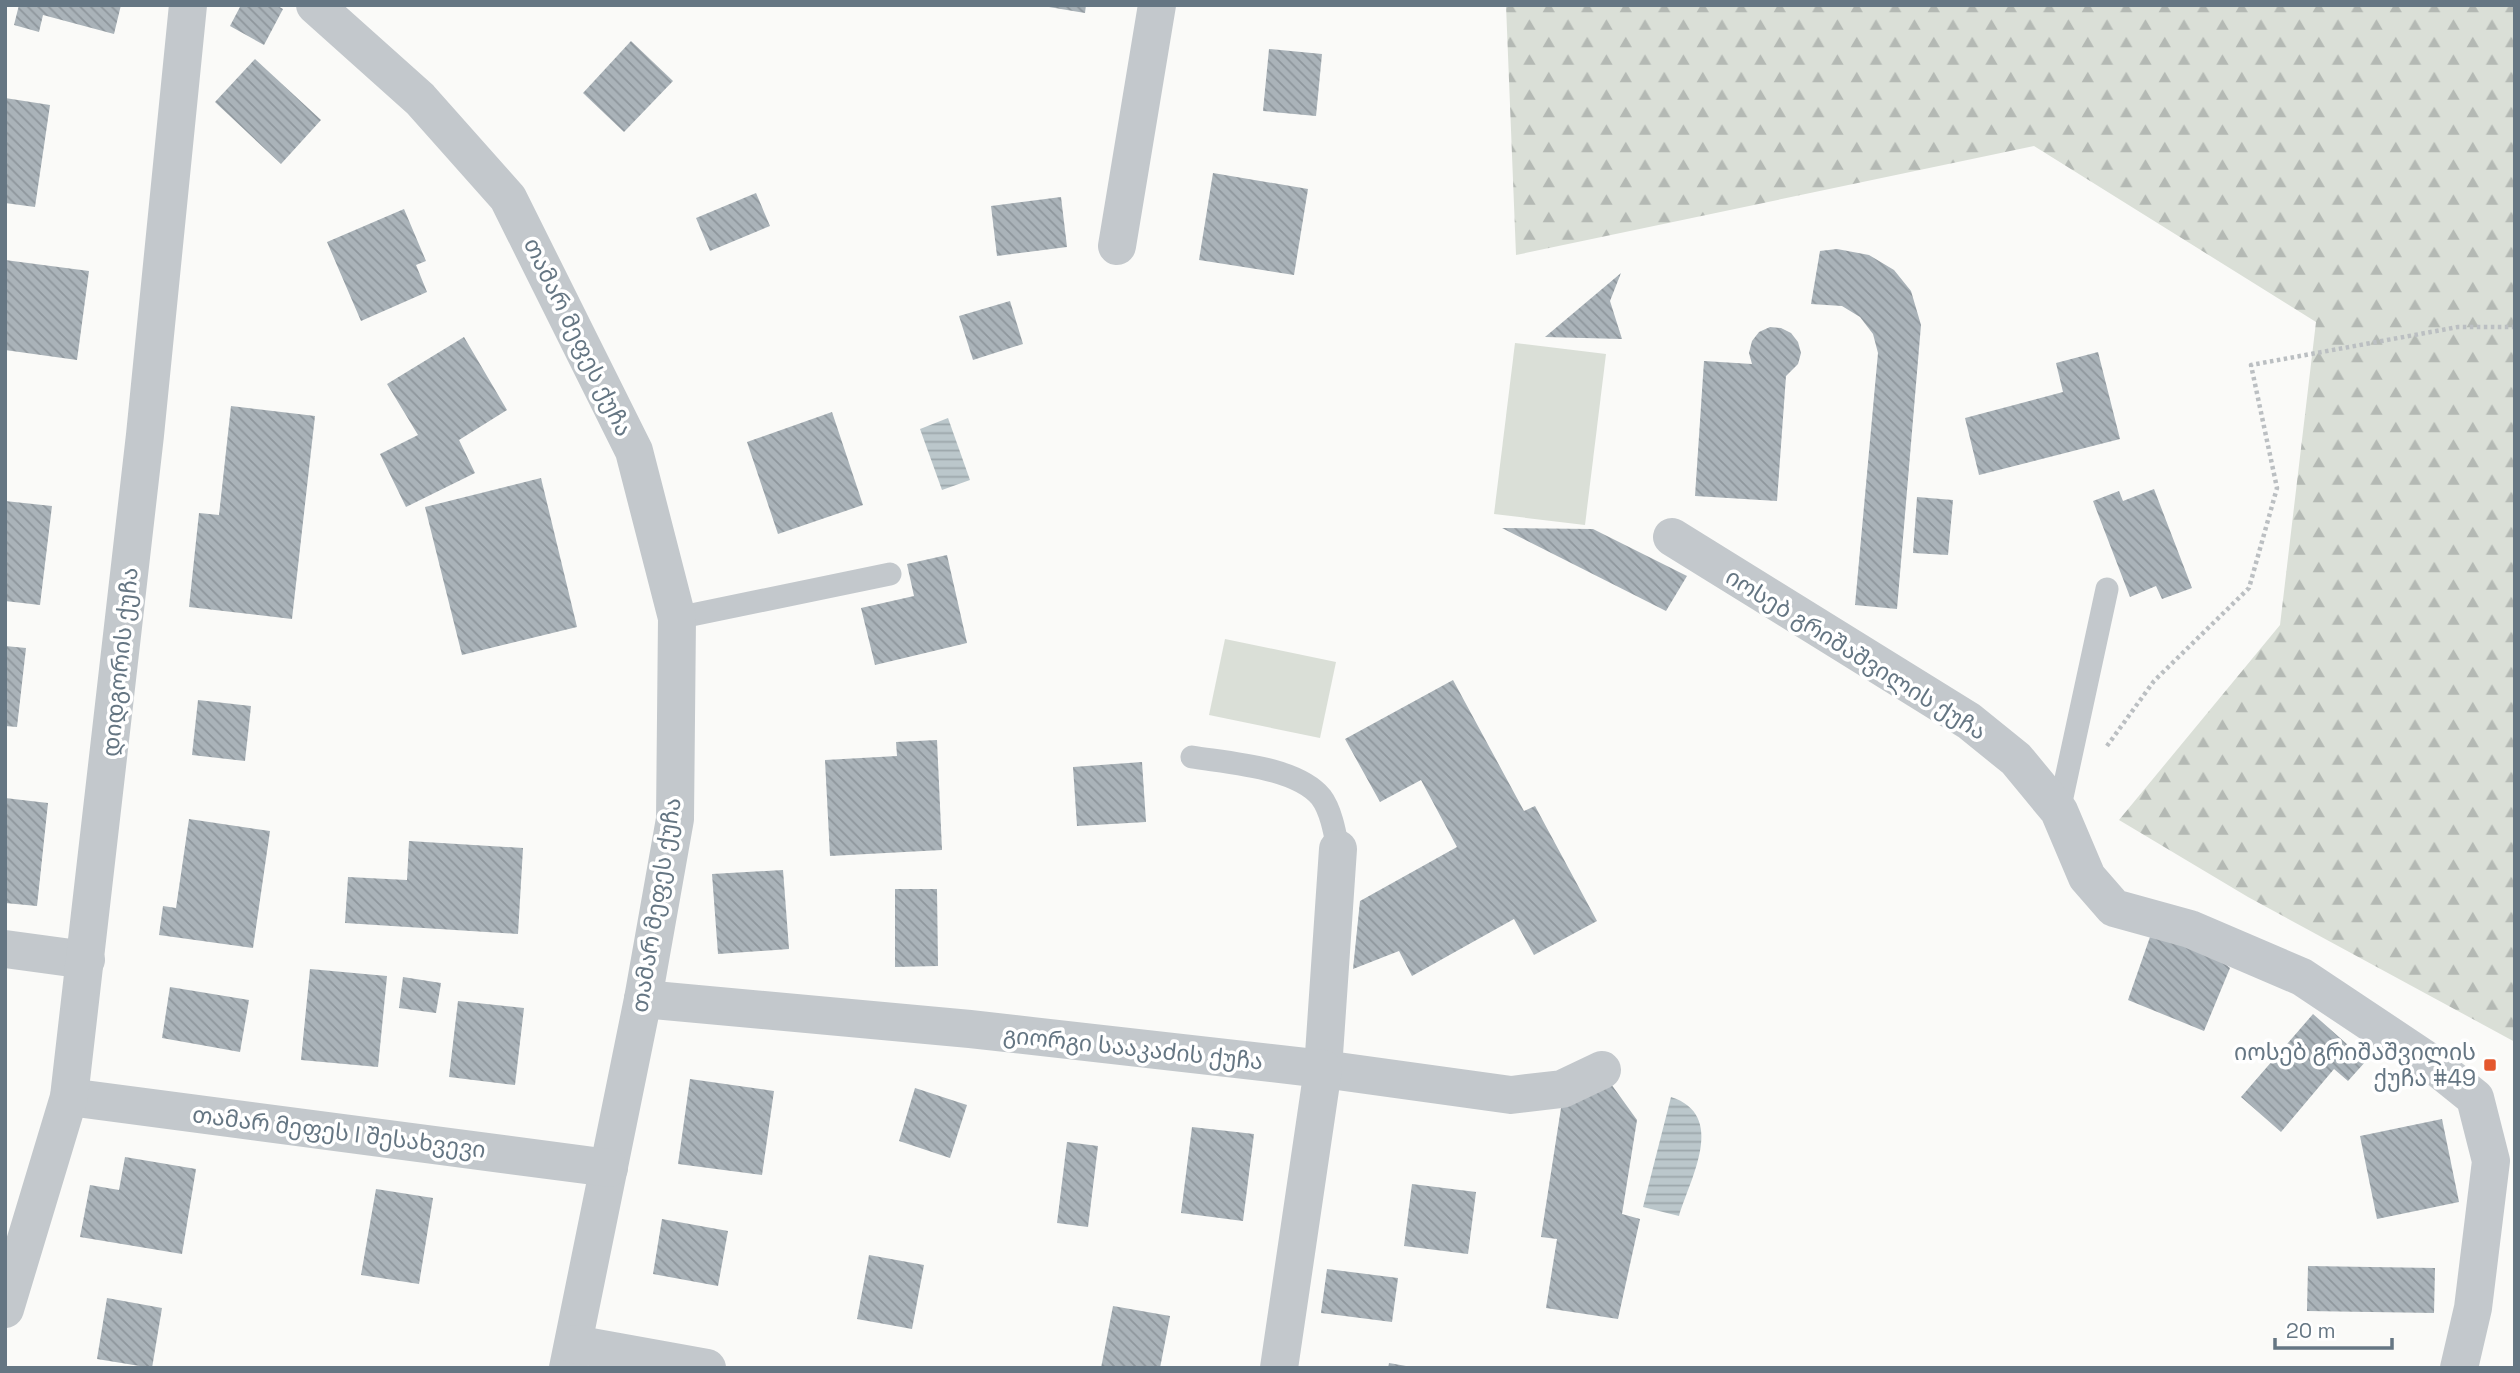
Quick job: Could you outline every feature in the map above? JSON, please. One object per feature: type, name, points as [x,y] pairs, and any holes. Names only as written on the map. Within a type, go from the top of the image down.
[{"type":"street","name":"დიდგორის ქუჩა","points":[[5,1309],[69,1097],[145,435],[188,5]]},
{"type":"street","name":"თამარ მეფეს ქუჩა","points":[[315,5],[420,99],[508,198],[634,452],[677,618],[674,819],[643,999],[571,1356]]},
{"type":"street","points":[[1117,246],[1157,5]]},
{"type":"street","name":"იოსებ გრიშაშვილის ქუჩა","points":[[1672,537],[1969,721],[2016,759],[2059,811],[2087,877],[2114,908],[2189,929],[2302,977],[2434,1065],[2474,1098],[2491,1161],[2473,1308],[2459,1368]]},
{"type":"street","points":[[1279,1368],[1322,1069],[1338,849]]},
{"type":"street","points":[[5,949],[86,960]]},
{"type":"street","name":"გიორგი სააკაძის ქუჩა","points":[[643,999],[970,1029],[1322,1069],[1511,1095],[1562,1089],[1602,1070]]},
{"type":"street","name":"თამარ მეფეს I შესახვევი","points":[[69,1097],[609,1168]]},
{"type":"street","points":[[571,1356],[707,1368]]},
{"type":"lane","points":[[677,618],[890,574]]},
{"type":"lane","points":[[2059,811],[2107,589]]},
{"type":"lane","points":[[1192,757],[1268,770],[1301,781],[1322,798],[1338,849]]},
{"type":"path","points":[[2099,757],[2154,681],[2249,588],[2277,488],[2251,365],[2458,327],[2515,327]]},
{"type":"green space","points":[[1506,5],[2515,5],[2515,1042],[2248,897],[2119,820],[2280,625],[2316,322],[2034,146],[1516,255]]},
{"type":"green space","points":[[1515,343],[1606,354],[1585,525],[1494,514]]},
{"type":"green space","points":[[1225,639],[1336,662],[1320,738],[1209,715]]},
{"type":"shaded area","points":[[948,418],[970,480],[942,490],[920,429]]},
{"type":"shaded area","points":[[1671,1097],[1688,1106],[1698,1118],[1701,1132],[1697,1166],[1679,1216],[1643,1207]]},
{"type":"building","points":[[19,5],[121,5],[114,34],[43,15],[39,32],[14,25]]},
{"type":"building","points":[[241,5],[276,5],[283,9],[264,45],[230,26]]},
{"type":"building","points":[[1037,5],[1086,5],[1085,13]]},
{"type":"building","points":[[631,41],[673,81],[624,132],[583,93]]},
{"type":"building","points":[[1269,49],[1322,54],[1316,116],[1263,111]]},
{"type":"building","points":[[255,59],[321,120],[281,164],[215,102]]},
{"type":"building","points":[[5,98],[50,105],[35,207],[5,203]]},
{"type":"building","points":[[1213,173],[1308,189],[1294,275],[1199,260]]},
{"type":"building","points":[[756,193],[770,226],[710,251],[696,218]]},
{"type":"building","points":[[1061,197],[1067,247],[997,256],[991,206]]},
{"type":"building","points":[[404,209],[426,261],[416,265],[427,292],[361,321],[327,242]]},
{"type":"building","points":[[1837,249],[1869,255],[1894,270],[1911,291],[1921,325],[1897,609],[1855,605],[1878,353],[1873,334],[1860,317],[1842,306],[1811,304],[1820,251]]},
{"type":"building","points":[[5,260],[89,271],[77,360],[5,350]]},
{"type":"building","points":[[1621,273],[1610,301],[1622,339],[1545,337]]},
{"type":"building","points":[[1010,301],[1023,344],[973,360],[959,316]]},
{"type":"building","points":[[1770,327],[1791,333],[1798,342],[1801,353],[1798,364],[1786,376],[1777,501],[1695,496],[1704,361],[1752,364],[1749,353],[1752,341],[1759,332]]},
{"type":"building","points":[[464,337],[507,410],[459,440],[475,473],[406,507],[380,454],[418,435],[387,384]]},
{"type":"building","points":[[2098,352],[2120,439],[1979,475],[1965,418],[2063,392],[2056,363]]},
{"type":"building","points":[[231,406],[315,416],[292,619],[189,607],[199,513],[219,515]]},
{"type":"building","points":[[832,412],[863,505],[778,534],[747,442]]},
{"type":"building","points":[[541,478],[577,627],[462,655],[425,507]]},
{"type":"building","points":[[2154,489],[2192,588],[2162,599],[2156,586],[2130,597],[2093,501],[2119,491],[2123,501]]},
{"type":"building","points":[[1917,497],[1953,500],[1948,555],[1913,553]]},
{"type":"building","points":[[5,501],[52,506],[40,605],[5,601]]},
{"type":"building","points":[[1502,528],[1593,529],[1687,576],[1666,611]]},
{"type":"building","points":[[947,555],[967,643],[875,665],[861,608],[914,596],[907,564]]},
{"type":"building","points":[[5,646],[26,648],[17,727],[5,726]]},
{"type":"building","points":[[1453,680],[1524,811],[1535,806],[1597,921],[1534,955],[1514,919],[1412,976],[1399,951],[1353,969],[1360,901],[1457,847],[1421,780],[1380,802],[1345,739]]},
{"type":"building","points":[[198,700],[251,706],[245,761],[192,755]]},
{"type":"building","points":[[937,740],[942,850],[830,856],[825,760],[897,756],[896,742]]},
{"type":"building","points":[[1142,762],[1146,822],[1077,826],[1073,767]]},
{"type":"building","points":[[5,798],[48,803],[37,906],[5,903]]},
{"type":"building","points":[[189,819],[270,831],[253,948],[159,935],[163,906],[176,908]]},
{"type":"building","points":[[409,841],[523,848],[518,934],[345,923],[348,877],[407,880]]},
{"type":"building","points":[[783,870],[789,949],[718,954],[712,874]]},
{"type":"building","points":[[895,889],[937,889],[938,966],[895,967]]},
{"type":"building","points":[[2150,937],[2201,943],[2230,968],[2204,1031],[2128,1000]]},
{"type":"building","points":[[310,969],[387,976],[378,1067],[301,1060]]},
{"type":"building","points":[[403,977],[441,983],[436,1013],[399,1008]]},
{"type":"building","points":[[170,987],[249,1000],[240,1052],[162,1038]]},
{"type":"building","points":[[458,1001],[524,1008],[515,1085],[449,1077]]},
{"type":"building","points":[[2313,1014],[2366,1061],[2348,1081],[2334,1069],[2281,1132],[2241,1097]]},
{"type":"building","points":[[1606,1077],[1637,1120],[1622,1214],[1640,1219],[1618,1319],[1546,1308],[1557,1239],[1541,1237],[1561,1108]]},
{"type":"building","points":[[690,1079],[774,1091],[762,1175],[678,1164]]},
{"type":"building","points":[[915,1088],[967,1105],[950,1158],[899,1141]]},
{"type":"building","points":[[2442,1119],[2459,1202],[2377,1219],[2360,1136]]},
{"type":"building","points":[[1192,1127],[1254,1134],[1243,1221],[1181,1213]]},
{"type":"building","points":[[1067,1142],[1098,1146],[1088,1227],[1057,1223]]},
{"type":"building","points":[[125,1157],[196,1169],[182,1254],[80,1237],[90,1185],[119,1190]]},
{"type":"building","points":[[1412,1184],[1476,1192],[1468,1254],[1404,1246]]},
{"type":"building","points":[[376,1189],[433,1198],[419,1284],[361,1275]]},
{"type":"building","points":[[662,1219],[728,1231],[718,1286],[653,1274]]},
{"type":"building","points":[[869,1255],[924,1265],[912,1329],[857,1319]]},
{"type":"building","points":[[2308,1266],[2435,1268],[2434,1313],[2307,1311]]},
{"type":"building","points":[[1327,1269],[1398,1278],[1392,1322],[1321,1313]]},
{"type":"building","points":[[107,1298],[162,1308],[152,1368],[97,1359]]},
{"type":"building","points":[[1113,1306],[1170,1316],[1160,1368],[1101,1368]]},
{"type":"building","points":[[1389,1363],[1406,1366],[1406,1368],[1388,1368]]},
{"type":"place","name":"იოსებ გრიშაშვილის ქუჩა #49","points":[[2490,1065]]}]
